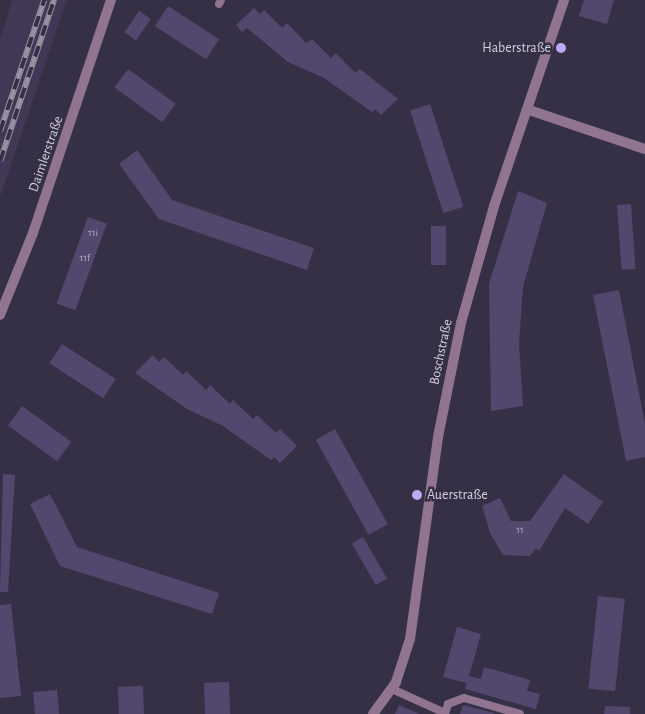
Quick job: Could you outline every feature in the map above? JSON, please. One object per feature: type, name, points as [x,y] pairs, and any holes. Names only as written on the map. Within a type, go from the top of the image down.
[{"type":"street","name":"Daimlerstraße","points":[[0,315],[32,233],[111,0]]},
{"type":"street","name":"Boschstraße","points":[[373,714],[392,689],[410,639],[456,340],[494,206],[564,0]]},
{"type":"street","points":[[528,110],[645,148]]},
{"type":"lane","points":[[392,689],[445,714],[448,704],[464,698],[520,714]]},
{"type":"shaded area","points":[[12,0],[67,0],[0,197],[0,39]]},
{"type":"building","points":[[584,0],[614,0],[607,24],[579,16]]},
{"type":"building","points":[[168,6],[219,39],[206,59],[155,26]]},
{"type":"building","points":[[254,8],[260,14],[264,10],[282,28],[287,23],[306,43],[312,39],[331,58],[336,53],[355,73],[360,69],[398,99],[381,115],[375,109],[372,112],[324,78],[288,62],[247,28],[242,32],[236,25]]},
{"type":"building","points":[[139,11],[151,19],[136,40],[124,33]]},
{"type":"building","points":[[128,69],[176,104],[162,122],[114,88]]},
{"type":"building","points":[[430,104],[463,207],[443,213],[410,110]]},
{"type":"building","points":[[137,150],[172,200],[314,248],[307,270],[159,219],[119,164]]},
{"type":"building","points":[[518,191],[547,203],[523,287],[519,343],[523,406],[491,411],[489,284]]},
{"type":"building","points":[[631,204],[636,269],[622,270],[617,205]]},
{"type":"building","points":[[88,217],[107,224],[75,310],[57,303]]},
{"type":"building","points":[[431,226],[446,226],[446,265],[431,265]]},
{"type":"building","points":[[619,290],[645,424],[645,457],[626,461],[593,295]]},
{"type":"building","points":[[62,344],[116,379],[103,398],[49,363]]},
{"type":"building","points":[[153,355],[159,362],[164,357],[183,375],[186,371],[206,390],[210,385],[230,404],[233,400],[253,419],[257,415],[276,433],[280,429],[297,446],[280,463],[274,457],[271,460],[223,426],[187,409],[135,373]]},
{"type":"building","points":[[22,406],[71,442],[57,461],[8,425]]},
{"type":"building","points":[[335,429],[388,524],[369,535],[316,440]]},
{"type":"building","points":[[3,474],[15,475],[8,592],[0,592]]},
{"type":"building","points":[[564,474],[603,502],[588,524],[565,508],[539,551],[536,548],[530,556],[503,555],[490,533],[482,506],[500,498],[511,521],[530,521]]},
{"type":"building","points":[[50,494],[77,547],[219,593],[212,614],[60,566],[30,504]]},
{"type":"building","points":[[363,537],[387,579],[376,585],[352,544]]},
{"type":"building","points":[[598,596],[625,599],[615,691],[588,688]]},
{"type":"building","points":[[11,604],[21,696],[0,698],[0,605]]},
{"type":"building","points":[[457,627],[481,634],[469,676],[481,679],[484,667],[530,680],[527,691],[540,694],[536,709],[465,689],[467,683],[443,677]]},
{"type":"building","points":[[229,682],[230,714],[205,714],[204,683]]},
{"type":"building","points":[[143,686],[144,714],[119,714],[118,687]]},
{"type":"building","points":[[57,690],[59,714],[35,714],[33,692]]},
{"type":"building","points":[[399,705],[420,714],[395,714]]},
{"type":"building","points":[[463,705],[494,713],[494,714],[460,714]]},
{"type":"building","points":[[605,706],[630,707],[630,714],[604,714]]},
{"type":"railway","points":[[0,131],[44,0]]},
{"type":"railway","points":[[0,161],[54,0]]},
{"type":"place","name":"Haberstraße","points":[[561,48]]},
{"type":"place","name":"Auerstraße","points":[[417,495]]}]
